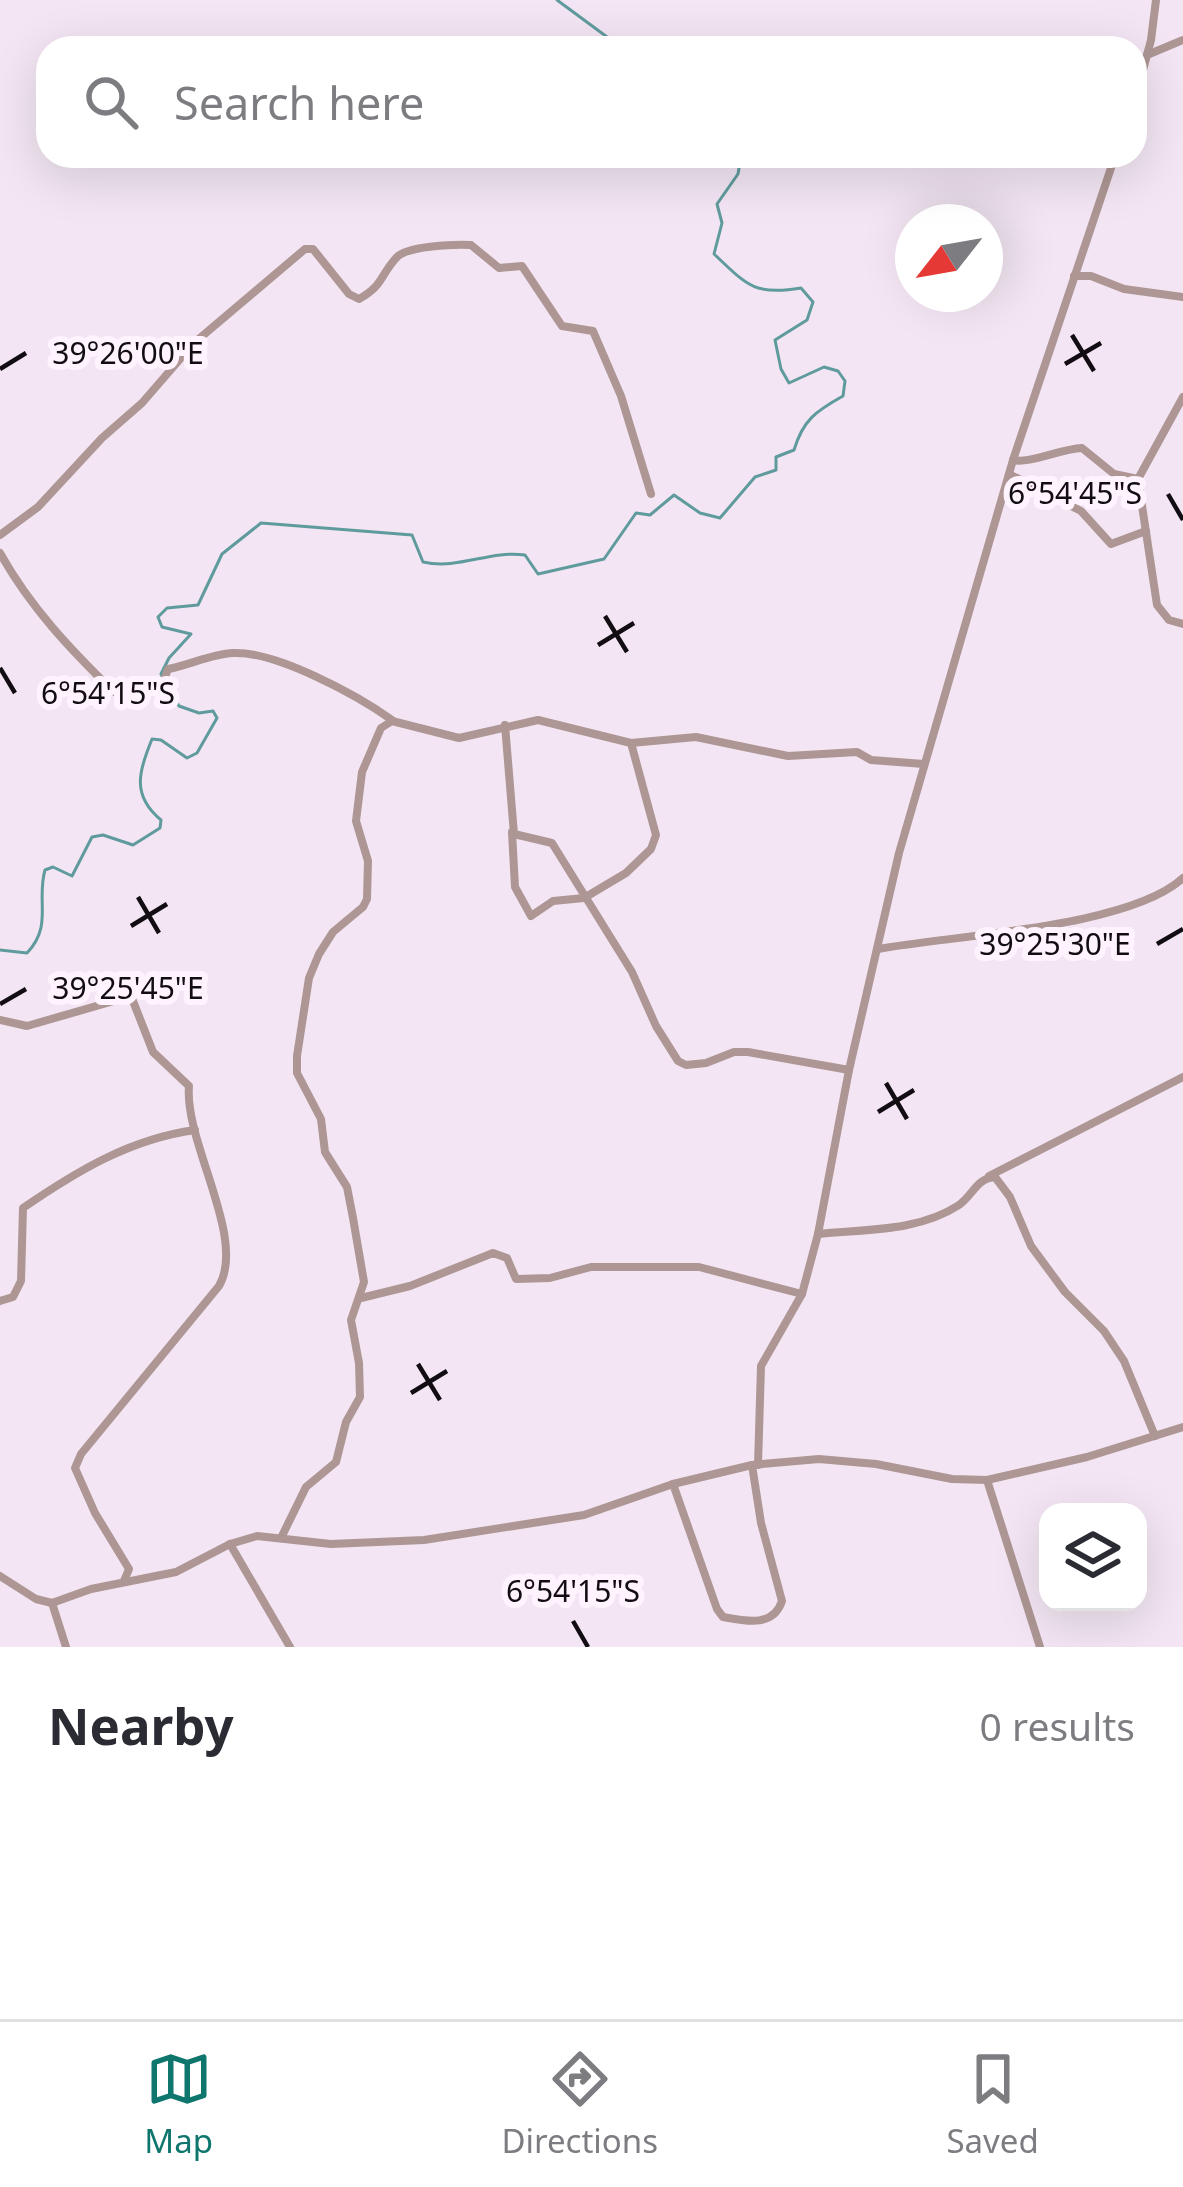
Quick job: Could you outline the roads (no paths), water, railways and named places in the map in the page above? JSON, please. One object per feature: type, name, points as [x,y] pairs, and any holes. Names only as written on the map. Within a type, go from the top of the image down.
[{"type":"street","points":[[1147,55],[1156,0]]},
{"type":"street","points":[[1147,55],[1183,40]]},
{"type":"street","points":[[673,1484],[723,1617],[753,1622],[778,1612],[782,1601],[761,1523],[755,1465],[761,1366],[802,1294],[898,853],[1013,460],[1111,168]]},
{"type":"street","points":[[0,535],[38,507],[142,403],[194,343],[304,248],[313,249],[349,294],[359,299],[382,284],[398,256],[415,248],[471,244],[499,268],[522,266],[562,326],[593,331],[621,396],[651,494]]},
{"type":"street","points":[[1074,276],[1183,297]]},
{"type":"street","points":[[1183,398],[1138,479],[1156,604],[1169,620],[1183,624]]},
{"type":"street","points":[[1013,460],[1027,462],[1045,453],[1082,448],[1114,474],[1138,479]]},
{"type":"street","points":[[1010,474],[1082,511],[1111,544],[1146,531]]},
{"type":"street","points":[[0,553],[24,596],[113,692],[149,692],[164,680],[168,669],[210,657],[251,654],[300,671],[374,707],[392,721],[459,738],[538,720],[632,743],[696,737],[788,756],[857,752],[871,760],[924,764]]},
{"type":"street","points":[[281,1538],[306,1487],[336,1462],[346,1422],[360,1397],[351,1320],[364,1282],[347,1187],[325,1152],[321,1119],[297,1073],[297,1056],[309,978],[319,954],[333,932],[367,899],[368,861],[356,821],[362,772],[381,728],[392,721]]},
{"type":"street","points":[[505,725],[515,887],[531,916],[553,901],[584,898],[626,873],[655,842],[655,826],[632,743]]},
{"type":"street","points":[[512,830],[516,836],[553,843],[632,972],[678,1061],[706,1063],[748,1052],[849,1070]]},
{"type":"street","points":[[878,949],[1080,919],[1150,899],[1183,878]]},
{"type":"street","points":[[0,1020],[27,1026],[131,995],[152,1052],[189,1086],[187,1105],[223,1226],[225,1275],[81,1454],[75,1468],[95,1513],[130,1569],[123,1583]]},
{"type":"street","points":[[818,1234],[906,1226],[959,1204],[989,1176],[1183,1077]]},
{"type":"street","points":[[0,1301],[19,1291],[22,1208],[74,1174],[136,1143],[195,1130]]},
{"type":"street","points":[[989,1176],[1010,1197],[1031,1246],[1065,1292],[1104,1330],[1124,1361],[1155,1436]]},
{"type":"street","points":[[360,1299],[410,1286],[493,1253],[507,1258],[516,1279],[550,1278],[591,1267],[699,1267],[802,1294]]},
{"type":"street","points":[[0,1576],[36,1599],[52,1603],[176,1572],[230,1544],[257,1536],[331,1544],[424,1540],[584,1515],[673,1484],[755,1465],[840,1459],[937,1477],[987,1480],[1087,1457],[1183,1427]]},
{"type":"street","points":[[987,1480],[1040,1647]]},
{"type":"street","points":[[230,1544],[290,1647]]},
{"type":"street","points":[[52,1603],[67,1647]]},
{"type":"waterway","points":[[557,0],[606,36]]},
{"type":"waterway","points":[[0,950],[27,953],[35,943],[42,923],[45,870],[53,867],[72,876],[92,837],[103,835],[133,845],[160,828],[161,820],[145,801],[140,782],[152,739],[187,758],[197,753],[217,718],[213,711],[199,713],[179,706],[161,674],[191,634],[162,627],[158,617],[167,608],[198,605],[222,554],[261,523],[412,535],[423,562],[436,564],[525,555],[538,574],[604,559],[636,513],[650,515],[674,495],[700,513],[720,518],[755,477],[776,470],[776,457],[794,450],[812,417],[843,396],[845,381],[838,371],[824,367],[789,383],[775,340],[807,320],[813,302],[801,288],[752,286],[714,254],[722,223],[717,204],[739,168]]}]
